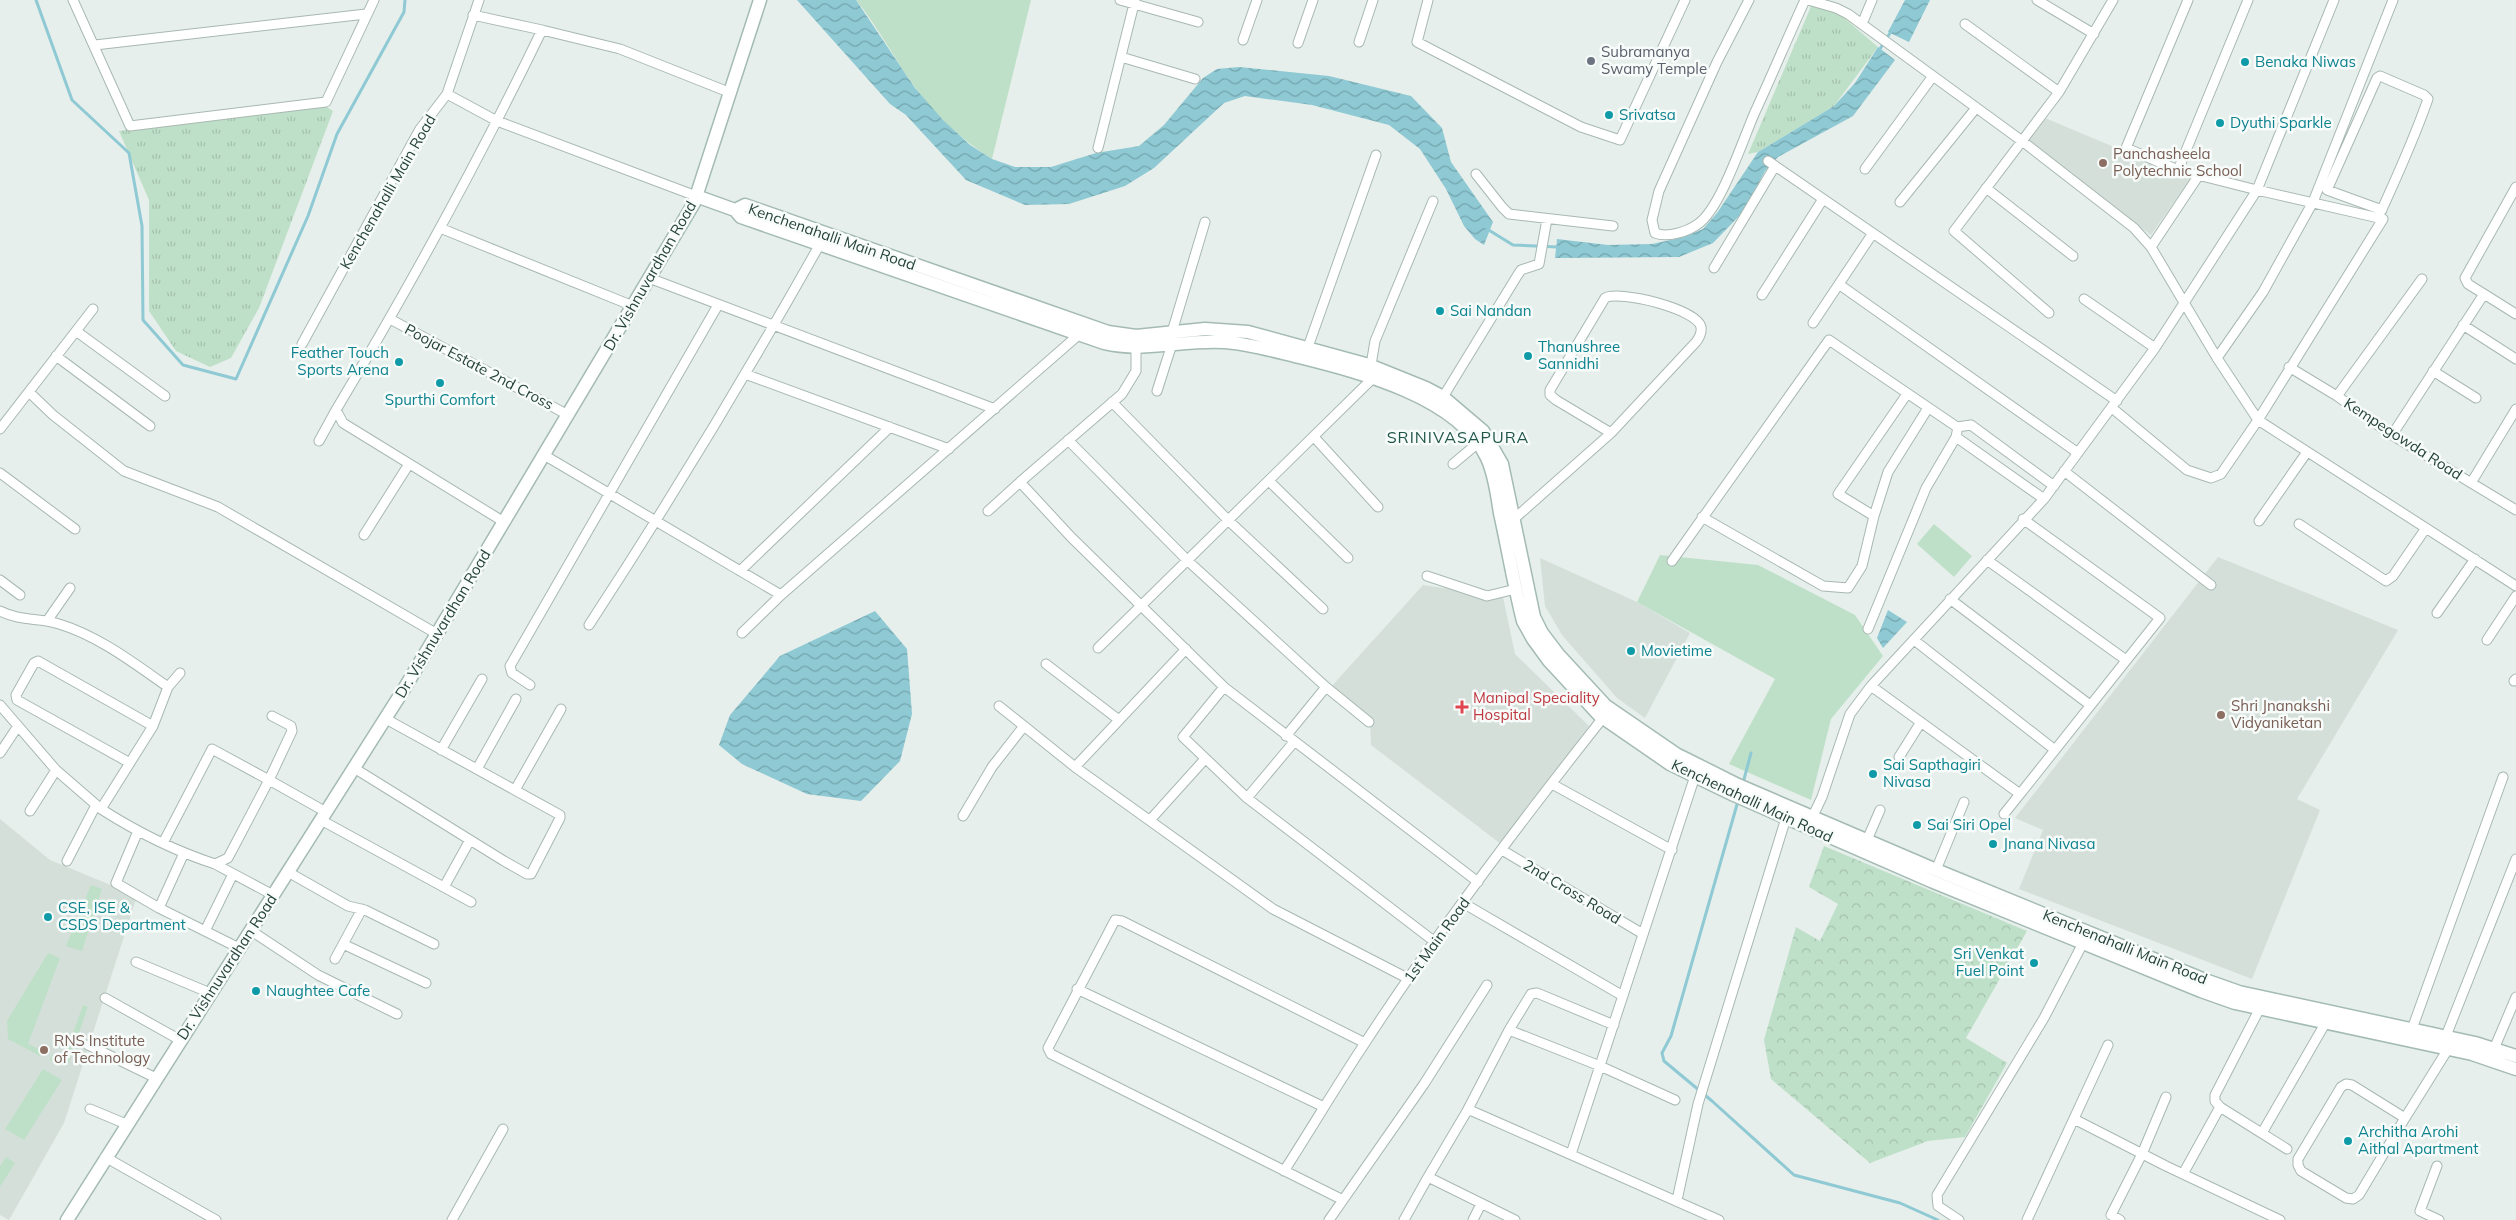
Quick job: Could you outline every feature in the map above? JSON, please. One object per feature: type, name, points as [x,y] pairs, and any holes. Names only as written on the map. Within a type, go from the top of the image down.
[{"type":"main road","name":"Dr. Vishnuvardhan Road","points":[[67,1220],[126,1124],[386,719],[633,306],[696,196],[760,0]]},
{"type":"main road","points":[[696,196],[735,210]]},
{"type":"main road","name":"Kenchenahalli Main Road","points":[[2516,1056],[2494,1049],[2447,1042],[2326,1022],[2260,1008],[2200,991],[2083,943],[1810,822],[1676,754],[1607,713],[1542,633],[1534,617],[1502,464],[1490,440],[1476,422],[1443,397],[1375,371],[1308,347],[1248,332],[1205,329],[1172,338],[1136,348],[1114,345],[1084,330],[745,206],[735,210],[741,217],[1084,330],[1136,336],[1172,338],[1205,340],[1246,344],[1337,367],[1375,371],[1435,406],[1468,431],[1478,443],[1487,457],[1494,480],[1523,621],[1532,639],[1549,662],[1607,713],[1670,764],[1786,818],[1810,822],[1867,840],[1936,870],[2238,992],[2412,1029],[2447,1042],[2472,1054],[2516,1068]]},
{"type":"street","points":[[73,0],[130,126],[326,102],[374,0]]},
{"type":"street","points":[[479,0],[447,94],[497,121],[696,196]]},
{"type":"street","points":[[1120,0],[1135,2],[1198,22]]},
{"type":"street","points":[[1243,40],[1257,0]]},
{"type":"street","points":[[1298,43],[1313,0]]},
{"type":"street","points":[[1359,42],[1373,0]]},
{"type":"street","points":[[1428,0],[1417,42],[1581,127],[1620,140],[1685,0]]},
{"type":"street","points":[[1749,0],[1717,62],[1659,191],[1652,220],[1654,233],[1660,235],[1674,234],[1698,225],[1716,200],[1736,159],[1806,0],[1836,8],[1862,24],[1900,54],[2022,141],[2134,228],[2151,247],[2217,358],[2258,420],[2516,586]]},
{"type":"street","points":[[1862,24],[1872,0]]},
{"type":"street","points":[[2037,0],[2094,34]]},
{"type":"street","points":[[2049,313],[1954,231],[2059,92],[2113,0]]},
{"type":"street","points":[[2188,0],[2126,148],[2178,170],[2257,190],[2380,214]]},
{"type":"street","points":[[2178,170],[2248,0]]},
{"type":"street","points":[[1810,822],[1822,797],[1850,714],[1871,686],[2023,519],[2044,499],[2156,348],[2257,190],[2334,0]]},
{"type":"street","points":[[2217,358],[2263,292],[2313,202],[2392,0]]},
{"type":"street","points":[[1098,148],[1135,2]]},
{"type":"street","points":[[95,45],[366,14]]},
{"type":"street","points":[[473,16],[620,49],[731,93]]},
{"type":"street","points":[[1965,24],[2059,92]]},
{"type":"street","points":[[320,440],[440,228],[497,121],[542,30]]},
{"type":"street","points":[[1121,56],[1195,79]]},
{"type":"street","points":[[1865,168],[1933,76]]},
{"type":"street","points":[[1714,268],[1772,164],[2115,405],[2187,470],[2211,478],[2221,474],[2258,420],[2289,367],[2383,219],[2380,214],[2327,190],[2377,78],[2380,76],[2424,95],[2428,99],[2380,214]]},
{"type":"street","name":"Kenchenahalli Main Road","points":[[302,344],[420,128],[447,94]]},
{"type":"street","points":[[1900,202],[1976,108]]},
{"type":"street","points":[[1308,347],[1376,156]]},
{"type":"street","points":[[1476,174],[1502,208],[1510,214],[1613,226]]},
{"type":"street","points":[[2151,247],[2199,175]]},
{"type":"street","points":[[2516,187],[2465,278],[2468,284],[2516,314]]},
{"type":"street","points":[[1986,188],[2073,256]]},
{"type":"street","points":[[1762,295],[1824,199]]},
{"type":"street","points":[[1098,648],[1314,437],[1375,371],[1375,341],[1433,200]]},
{"type":"street","points":[[1443,397],[1516,276],[1521,270],[1539,264],[1542,256],[1547,219]]},
{"type":"street","points":[[1157,391],[1205,222]]},
{"type":"street","points":[[440,228],[633,306]]},
{"type":"street","points":[[1813,324],[1872,233]]},
{"type":"street","points":[[589,625],[657,521],[820,244]]},
{"type":"street","points":[[649,278],[995,408]]},
{"type":"street","points":[[2337,396],[2422,279]]},
{"type":"street","points":[[1840,285],[2078,453]]},
{"type":"street","points":[[2392,434],[2484,294]]},
{"type":"street","points":[[1514,519],[1611,433],[1696,342],[1700,336],[1701,327],[1696,320],[1669,308],[1627,296],[1605,298],[1550,390],[1550,395],[1611,433]]},
{"type":"street","points":[[2084,299],[2156,348]]},
{"type":"street","points":[[530,685],[512,672],[510,666],[610,496],[718,305]]},
{"type":"street","points":[[0,429],[93,309]]},
{"type":"street","name":"Poojar Estate 2nd Cross","points":[[390,319],[568,415]]},
{"type":"street","points":[[2464,325],[2516,358]]},
{"type":"street","points":[[742,633],[781,595],[1084,330]]},
{"type":"street","points":[[76,331],[165,396]]},
{"type":"street","points":[[1672,561],[1829,340],[1957,427],[1971,425],[2054,486]]},
{"type":"street","points":[[988,511],[1122,394],[1136,371],[1136,348]]},
{"type":"street","points":[[56,356],[150,426]]},
{"type":"street","name":"Kempegowda Road","points":[[2289,367],[2337,396],[2392,434],[2516,510]]},
{"type":"street","points":[[2433,371],[2476,398]]},
{"type":"street","points":[[745,374],[949,449]]},
{"type":"street","points":[[29,392],[52,415],[124,471],[218,507],[437,634]]},
{"type":"street","points":[[1874,516],[1838,494],[1907,394]]},
{"type":"street","points":[[1112,402],[1229,521],[1323,610]]},
{"type":"street","points":[[1702,517],[1823,586],[1848,588],[1862,566],[1874,516],[1888,472],[1928,408]]},
{"type":"street","points":[[336,410],[343,423],[504,522]]},
{"type":"street","points":[[2472,483],[2515,414]]},
{"type":"street","points":[[740,571],[890,427]]},
{"type":"street","points":[[1868,630],[1926,488],[1956,437],[1957,427]]},
{"type":"street","points":[[1314,437],[1378,507]]},
{"type":"street","points":[[1956,437],[2044,499]]},
{"type":"street","points":[[1068,440],[1188,561],[1326,687],[1369,722]]},
{"type":"street","points":[[1453,464],[1478,443]]},
{"type":"street","points":[[2259,521],[2307,452]]},
{"type":"street","points":[[544,455],[610,496],[657,521],[781,595]]},
{"type":"street","points":[[364,535],[409,464]]},
{"type":"street","points":[[2064,472],[2211,584]]},
{"type":"street","points":[[0,473],[75,529]]},
{"type":"street","points":[[1269,481],[1348,558]]},
{"type":"street","points":[[1020,482],[1071,538],[1224,687],[1478,882]]},
{"type":"street","points":[[2004,814],[2160,618],[2023,519]]},
{"type":"street","points":[[2299,524],[2386,581],[2393,576],[2426,528]]},
{"type":"street","points":[[1987,560],[2126,660]]},
{"type":"street","points":[[2437,613],[2475,560]]},
{"type":"street","points":[[1427,576],[1487,596],[1516,589]]},
{"type":"street","points":[[0,580],[20,594]]},
{"type":"street","points":[[47,621],[70,588]]},
{"type":"street","points":[[2487,640],[2516,596]]},
{"type":"street","points":[[1950,599],[2090,705]]},
{"type":"street","points":[[0,611],[27,620],[60,624],[101,644],[168,687]]},
{"type":"street","points":[[1914,640],[2055,750]]},
{"type":"street","points":[[1075,767],[1186,649]]},
{"type":"street","points":[[130,763],[17,700],[16,695],[34,663],[38,661],[153,726]]},
{"type":"street","points":[[1046,664],[1119,720]]},
{"type":"street","points":[[67,862],[98,807],[130,763],[153,726],[168,687],[180,673]]},
{"type":"street","points":[[441,750],[482,680]]},
{"type":"street","points":[[1871,686],[2020,794]]},
{"type":"street","points":[[1224,687],[1183,737],[1247,798],[1435,942]]},
{"type":"street","points":[[1286,736],[1326,687]]},
{"type":"street","points":[[477,769],[516,698]]},
{"type":"street","points":[[0,705],[56,770],[98,807],[138,831],[184,853],[215,864],[273,895]]},
{"type":"street","points":[[999,706],[1075,767],[1274,909],[1409,979]]},
{"type":"street","points":[[515,790],[561,709]]},
{"type":"street","name":"1st Main Road","points":[[1284,1171],[1365,1043],[1435,942],[1502,850],[1607,713]]},
{"type":"street","points":[[215,864],[228,858],[269,780],[292,731],[291,726],[272,716]]},
{"type":"street","points":[[354,768],[470,840],[530,874],[561,816],[386,719]]},
{"type":"street","points":[[1900,756],[1921,722]]},
{"type":"street","points":[[0,753],[18,726]]},
{"type":"street","points":[[963,816],[992,767],[1024,726]]},
{"type":"street","points":[[1247,798],[1294,742]]},
{"type":"street","points":[[163,843],[212,749],[269,780],[324,816],[472,902]]},
{"type":"street","points":[[1150,820],[1205,759]]},
{"type":"street","points":[[30,811],[56,770]]},
{"type":"street","points":[[1571,1154],[1695,776]]},
{"type":"street","points":[[2412,1029],[2503,776]]},
{"type":"street","points":[[1552,784],[1672,850]]},
{"type":"street","points":[[1936,870],[1964,802]]},
{"type":"street","points":[[1867,840],[1880,810]]},
{"type":"street","points":[[1677,1200],[1698,1104],[1786,818]]},
{"type":"street","points":[[138,831],[116,883],[159,908],[239,948]]},
{"type":"street","points":[[444,887],[470,840]]},
{"type":"street","name":"2nd Cross Road","points":[[1502,850],[1643,934]]},
{"type":"street","points":[[159,908],[184,853]]},
{"type":"street","points":[[2405,1118],[2352,1085],[2346,1084],[2341,1087],[2298,1159],[2298,1165],[2301,1171],[2339,1194],[2353,1199],[2359,1195],[2405,1118],[2447,1042],[2516,859]]},
{"type":"street","points":[[288,872],[348,906],[362,909],[434,944]]},
{"type":"street","points":[[205,931],[233,874]]},
{"type":"street","points":[[1463,903],[1623,996]]},
{"type":"street","points":[[335,959],[362,909]]},
{"type":"street","points":[[1343,1200],[1051,1054],[1048,1048],[1114,920],[1122,921],[1365,1043]]},
{"type":"street","points":[[250,930],[318,975],[397,1014]]},
{"type":"street","points":[[1958,1220],[1938,1206],[1937,1195],[2044,1018],[2083,943]]},
{"type":"street","points":[[343,944],[426,983]]},
{"type":"street","points":[[136,962],[210,993]]},
{"type":"street","points":[[1329,1220],[1424,1084],[1487,985]]},
{"type":"street","points":[[1077,989],[1324,1107]]},
{"type":"street","points":[[1404,1220],[1466,1111],[1509,1030],[1531,994],[1537,993],[1614,1025]]},
{"type":"street","points":[[2494,1049],[2516,997]]},
{"type":"street","points":[[105,998],[180,1040]]},
{"type":"street","points":[[2260,1008],[2215,1095],[2215,1101],[2220,1107],[2287,1149]]},
{"type":"street","points":[[2262,1133],[2326,1022]]},
{"type":"street","points":[[1509,1030],[1600,1066],[1675,1100]]},
{"type":"street","points":[[88,1044],[156,1078]]},
{"type":"street","points":[[2027,1220],[2108,1045]]},
{"type":"street","points":[[2120,1220],[2110,1218],[2142,1154],[2166,1097]]},
{"type":"street","points":[[2183,1174],[2220,1107]]},
{"type":"street","points":[[90,1109],[126,1124]]},
{"type":"street","points":[[1466,1111],[1472,1111],[1719,1220]]},
{"type":"street","points":[[2074,1118],[2142,1154],[2280,1220]]},
{"type":"street","points":[[452,1220],[503,1130]]},
{"type":"street","points":[[106,1157],[216,1220]]},
{"type":"street","points":[[2437,1166],[2420,1211],[2439,1220]]},
{"type":"street","points":[[1428,1177],[1515,1220]]},
{"type":"street","points":[[1473,1220],[1481,1204]]},
{"type":"shaded area","name":"Panchasheela Polytechnic School","points":[[2045,118],[2190,179],[2151,235],[2027,142]]},
{"type":"shaded area","name":"Shri Jnanakshi Vidyaniketan","points":[[2218,557],[2398,630],[2297,799],[2320,810],[2252,979],[2019,889],[2043,830],[2015,818]]},
{"type":"shaded area","points":[[1540,558],[1637,602],[1690,633],[1645,718],[1617,698],[1562,635],[1545,606]]},
{"type":"shaded area","name":"Manipal Speciality Hospital","points":[[1423,585],[1503,597],[1515,654],[1589,726],[1501,844],[1371,745],[1370,719],[1331,687]]},
{"type":"shaded area","name":"RNS Institute of Technology","points":[[0,819],[50,860],[137,896],[64,1123],[9,1220],[0,1215]]},
{"type":"green space","points":[[856,0],[1031,0],[992,159],[970,144],[940,117],[922,97]]},
{"type":"green space","points":[[1812,4],[1836,11],[1878,47],[1834,106],[1758,152],[1748,154]]},
{"type":"green space","points":[[325,106],[333,111],[259,308],[231,358],[210,367],[176,351],[149,311],[149,200],[119,131]]},
{"type":"green space","points":[[1934,524],[1972,556],[1954,577],[1917,544]]},
{"type":"green space","points":[[1660,555],[1758,565],[1855,615],[1883,656],[1831,719],[1811,800],[1729,764],[1775,679],[1637,602]]},
{"type":"green space","points":[[1824,846],[2027,931],[1966,1038],[2007,1063],[1965,1137],[1928,1141],[1870,1163],[1771,1079],[1764,1040],[1796,927],[1820,941],[1838,904],[1809,887]]},
{"type":"green space","points":[[91,885],[102,889],[82,951],[66,946]]},
{"type":"green space","points":[[48,953],[60,958],[28,1044],[42,1050],[40,1056],[8,1039],[7,1021]]},
{"type":"green space","points":[[83,1005],[88,1007],[67,1067],[50,1060],[52,1054],[64,1058]]},
{"type":"green space","points":[[43,1069],[62,1080],[24,1140],[5,1129]]},
{"type":"green space","points":[[6,1157],[15,1163],[0,1187],[0,1166]]},
{"type":"water","points":[[797,0],[856,0],[915,88],[943,120],[970,145],[992,159],[1015,167],[1051,167],[1096,153],[1139,146],[1164,125],[1203,78],[1217,69],[1239,67],[1329,76],[1411,96],[1442,128],[1451,162],[1493,222],[1484,245],[1475,239],[1464,226],[1446,189],[1420,149],[1389,125],[1312,105],[1245,96],[1224,103],[1154,168],[1125,186],[1069,204],[1025,205],[966,180],[906,115],[890,104]]},
{"type":"water","points":[[1905,0],[1930,0],[1909,42],[1888,32]]},
{"type":"water","points":[[1878,47],[1895,60],[1853,116],[1778,157],[1765,171],[1744,211],[1713,243],[1679,257],[1555,258],[1557,239],[1608,245],[1652,244],[1684,237],[1703,229],[1717,213],[1758,152],[1834,106],[1855,83]]},
{"type":"water","points":[[1888,610],[1907,622],[1883,648],[1877,638]]},
{"type":"water","points":[[875,611],[907,649],[912,714],[900,761],[861,801],[807,794],[742,764],[719,745],[730,715],[780,656]]},
{"type":"waterway","points":[[36,0],[72,100],[129,153],[142,226],[143,320],[183,365],[236,379],[308,216],[337,134],[404,12],[405,0]]},
{"type":"waterway","points":[[1878,52],[1892,30]]},
{"type":"waterway","points":[[1487,229],[1513,245],[1558,247]]},
{"type":"waterway","points":[[1743,783],[1751,753]]},
{"type":"waterway","points":[[1738,801],[1671,1036],[1662,1053],[1664,1061],[1712,1101],[1794,1175],[1900,1203],[1938,1220]]},
{"type":"place","name":"Subramanya Swamy Temple","points":[[1591,61]]},
{"type":"place","name":"Benaka Niwas","points":[[2245,62]]},
{"type":"place","name":"Srivatsa","points":[[1609,115]]},
{"type":"place","name":"Dyuthi Sparkle","points":[[2220,123]]},
{"type":"place","name":"Panchasheela Polytechnic School","points":[[2103,163]]},
{"type":"place","name":"Sai Nandan","points":[[1440,311]]},
{"type":"place","name":"Thanushree Sannidhi","points":[[1528,356]]},
{"type":"place","name":"Feather Touch Sports Arena","points":[[399,362]]},
{"type":"place","name":"Spurthi Comfort","points":[[440,383]]},
{"type":"place","name":"Movietime","points":[[1631,651]]},
{"type":"place","name":"Manipal Speciality Hospital","points":[[1462,707]]},
{"type":"place","name":"Shri Jnanakshi Vidyaniketan","points":[[2221,715]]},
{"type":"place","name":"Sai Sapthagiri Nivasa","points":[[1873,774]]},
{"type":"place","name":"Sai Siri Opel","points":[[1917,825]]},
{"type":"place","name":"Jnana Nivasa","points":[[1993,844]]},
{"type":"place","name":"CSE, ISE & CSDS Department","points":[[48,917]]},
{"type":"place","name":"Sri Venkat Fuel Point","points":[[2034,963]]},
{"type":"place","name":"Naughtee Cafe","points":[[256,991]]},
{"type":"place","name":"RNS Institute of Technology","points":[[44,1050]]},
{"type":"place","name":"Architha Arohi Aithal Apartment","points":[[2348,1141]]},
{"type":"district","name":"SRINIVASAPURA","points":[[1458,437]]}]
